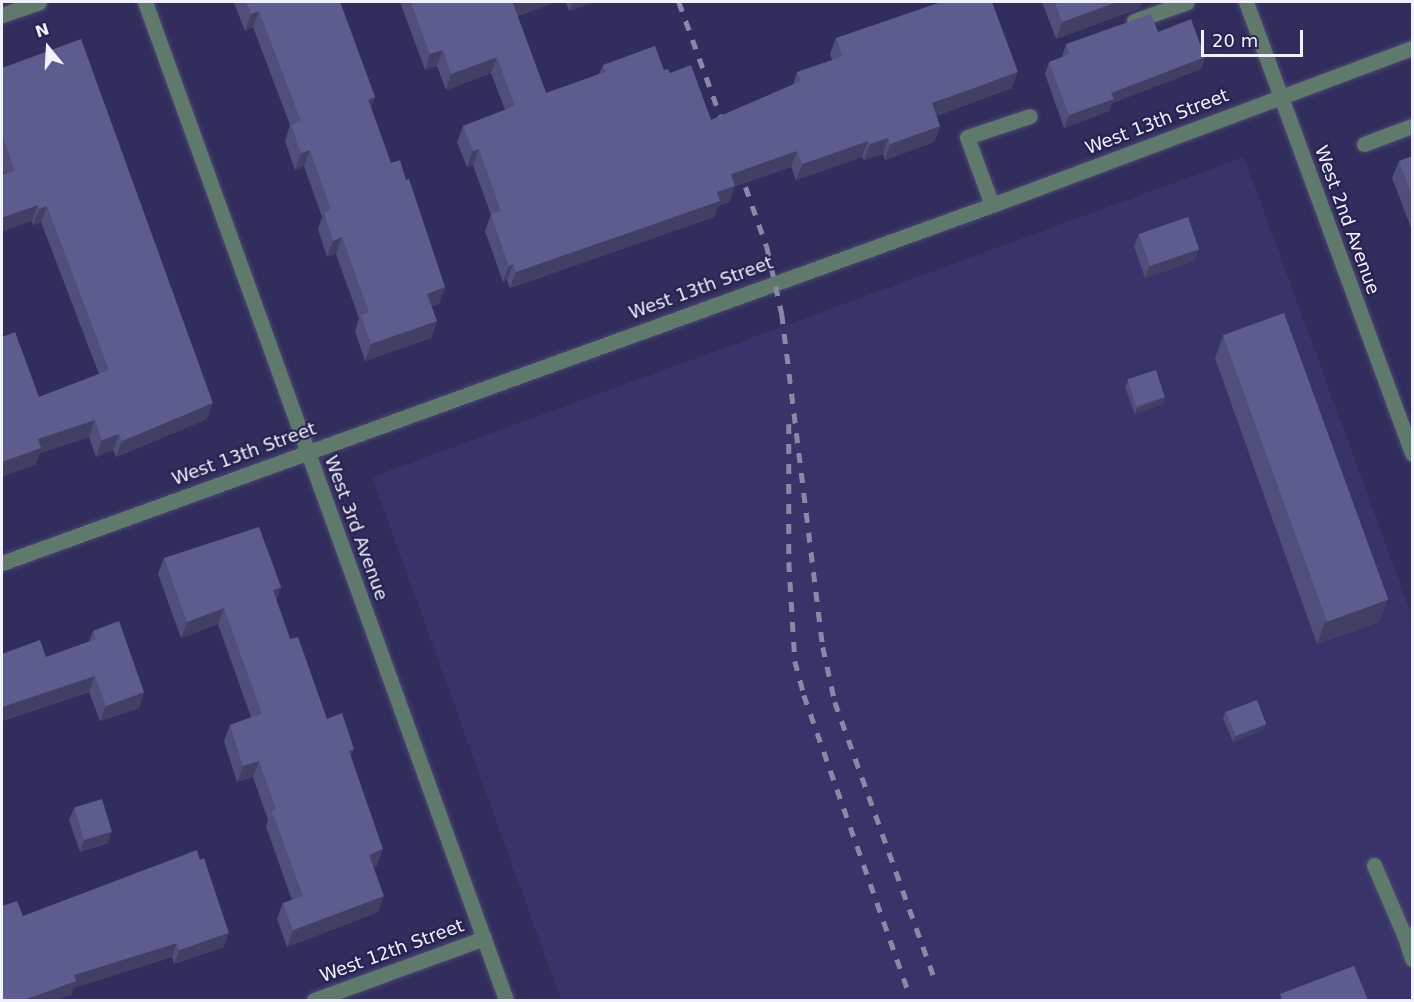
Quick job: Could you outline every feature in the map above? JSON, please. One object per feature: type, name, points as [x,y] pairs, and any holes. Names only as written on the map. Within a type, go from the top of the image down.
[{"type":"street","points":[[2,15],[39,2]]},
{"type":"street","name":"West 3rd Avenue","points":[[145,2],[506,1000]]},
{"type":"street","points":[[1114,28],[1187,2]]},
{"type":"street","name":"West 2nd Avenue","points":[[1246,2],[1413,453]]},
{"type":"street","name":"West 13th Street","points":[[2,563],[992,205],[1413,48]]},
{"type":"street","points":[[992,205],[967,137],[1030,116]]},
{"type":"street","points":[[1364,144],[1413,126]]},
{"type":"street","points":[[1374,866],[1409,936],[1413,959]]},
{"type":"street","name":"West 12th Street","points":[[314,1000],[484,938]]},
{"type":"shaded area","points":[[1244,157],[1412,616],[1412,1000],[561,1000],[372,477]]},
{"type":"building","points":[[246,2],[340,2],[375,97],[368,100],[391,163],[400,160],[406,180],[409,179],[445,287],[427,294],[437,321],[371,344],[361,315],[369,312],[342,237],[333,241],[324,213],[331,210],[310,150],[301,153],[291,125],[301,121],[259,11],[251,14]]},
{"type":"building","points":[[411,2],[518,2],[513,3],[546,93],[606,72],[603,65],[655,46],[664,70],[668,69],[670,73],[691,65],[711,120],[801,81],[797,72],[838,58],[842,55],[836,38],[941,2],[992,2],[1018,72],[932,103],[940,126],[890,144],[888,138],[870,144],[868,141],[802,164],[797,151],[731,174],[735,186],[717,192],[720,201],[516,272],[513,264],[509,266],[491,215],[501,211],[479,149],[473,151],[463,126],[515,106],[497,57],[451,74],[443,50],[430,54]]},
{"type":"building","points":[[1055,2],[1117,2],[1062,22]]},
{"type":"building","points":[[1151,14],[1158,32],[1191,19],[1205,57],[1111,93],[1114,99],[1069,115],[1049,62],[1070,54],[1066,44]]},
{"type":"building","points":[[81,39],[213,403],[122,441],[119,434],[102,440],[95,420],[38,439],[41,448],[2,462],[2,337],[15,332],[39,397],[109,370],[47,206],[39,209],[38,205],[2,218],[2,175],[15,171],[2,134],[2,68]]},
{"type":"building","points":[[1413,156],[1413,198],[1399,161]]},
{"type":"building","points":[[1188,217],[1199,249],[1150,266],[1139,234]]},
{"type":"building","points":[[1284,313],[1388,600],[1327,622],[1223,335]]},
{"type":"building","points":[[1156,370],[1165,397],[1136,406],[1127,379]]},
{"type":"building","points":[[259,527],[281,587],[273,590],[290,639],[298,637],[327,719],[342,713],[354,749],[349,751],[383,849],[369,855],[384,896],[293,930],[283,903],[303,896],[272,811],[276,809],[259,761],[243,766],[230,725],[262,714],[224,608],[187,622],[164,558]]},
{"type":"building","points":[[119,621],[144,692],[106,706],[95,676],[2,707],[2,654],[40,640],[46,657],[96,639],[93,631]]},
{"type":"building","points":[[1257,700],[1266,724],[1236,736],[1226,712]]},
{"type":"building","points":[[102,799],[112,832],[84,840],[74,807]]},
{"type":"building","points":[[197,850],[200,860],[204,858],[229,933],[179,950],[177,943],[74,975],[76,981],[24,1000],[2,1000],[2,906],[17,901],[23,916]]},
{"type":"building","points":[[1354,966],[1368,1000],[1282,1000],[1280,994]]},
{"type":"railway","points":[[679,2],[726,131]]},
{"type":"railway","points":[[739,168],[767,247],[782,314],[823,647],[835,702],[936,983]]},
{"type":"railway","points":[[789,424],[789,562],[795,661],[804,695],[908,991]]}]
